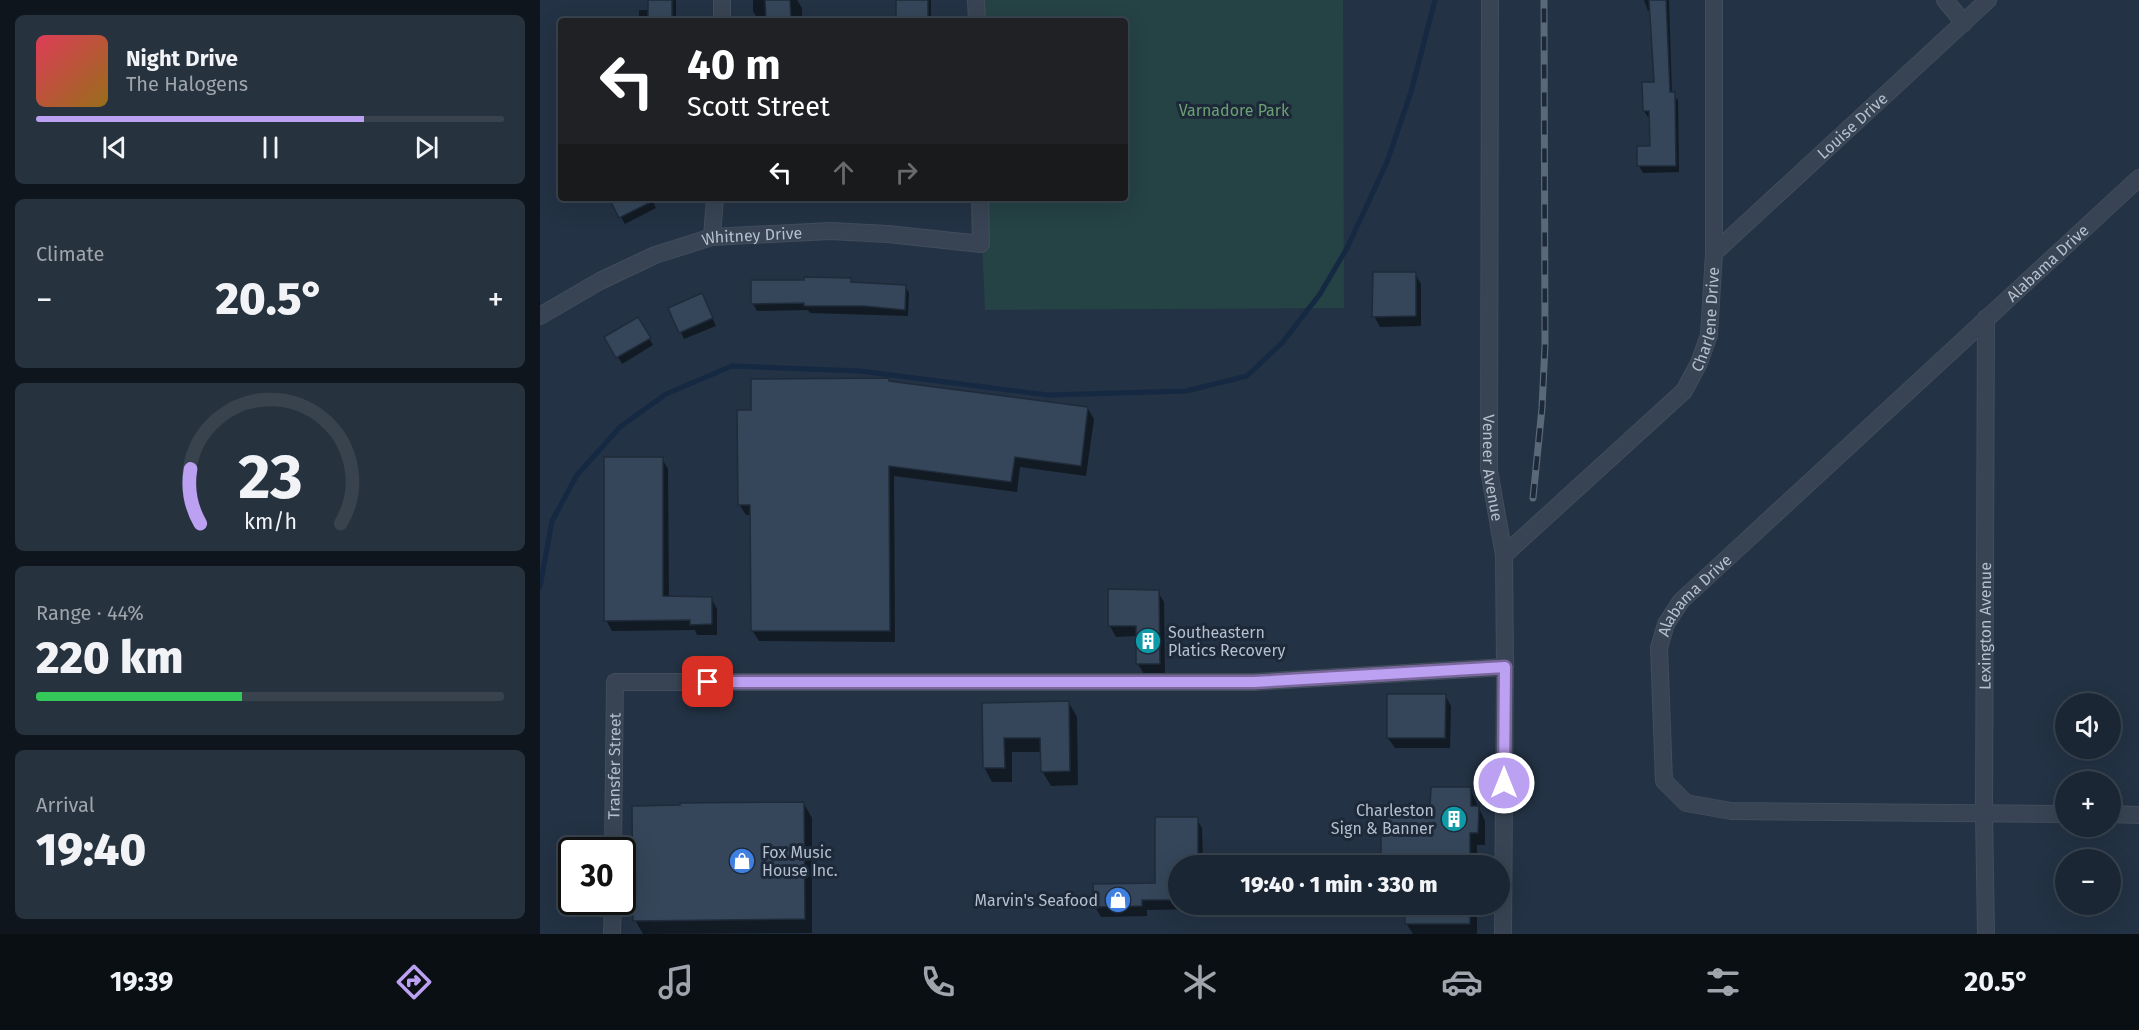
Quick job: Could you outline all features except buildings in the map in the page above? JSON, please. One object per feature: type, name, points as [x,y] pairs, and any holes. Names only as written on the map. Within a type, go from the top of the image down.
[{"type":"street","points":[[722,0],[722,18]]},
{"type":"street","points":[[976,0],[977,18]]},
{"type":"street","name":"Veneer Avenue","points":[[1490,0],[1489,470],[1504,555],[1503,934]]},
{"type":"street","name":"Charlene Drive","points":[[1504,555],[1684,391],[1699,363],[1709,335],[1714,253],[1714,0]]},
{"type":"street","points":[[1945,0],[1964,23]]},
{"type":"street","name":"Louise Drive","points":[[1714,253],[1988,0]]},
{"type":"street","name":"Alabama Drive","points":[[2055,814],[1731,811],[1686,803],[1664,781],[1659,648],[1666,624],[1681,601],[2139,178]]},
{"type":"street","points":[[712,237],[715,201]]},
{"type":"street","name":"Whitney Drive","points":[[540,316],[600,281],[655,255],[712,237],[830,231],[888,234],[981,244],[980,201]]},
{"type":"street","name":"Lexington Avenue","points":[[1986,318],[1984,813],[1986,934]]},
{"type":"street","name":"Transfer Street","points":[[614,837],[615,682],[1254,682],[1505,667]]},
{"type":"street","points":[[2121,814],[2139,815]]},
{"type":"street","points":[[612,934],[613,915]]},
{"type":"green space","name":"Varnadore Park","points":[[976,0],[1343,0],[1344,308],[985,310],[980,201],[1128,201],[1128,18],[977,18]]},
{"type":"waterway","points":[[540,587],[552,521],[577,475],[620,427],[666,394],[732,366],[860,371],[1048,395],[1186,391],[1247,376],[1282,343],[1320,294],[1347,248],[1387,162],[1411,92],[1435,0]]},
{"type":"railway","points":[[1533,498],[1542,408],[1545,345],[1544,0]]},
{"type":"place","name":"Southeastern Platics Recovery","points":[[1148,641]]},
{"type":"place","name":"Charleston Sign & Banner","points":[[1454,819]]},
{"type":"place","name":"Fox Music House Inc.","points":[[742,861]]},
{"type":"place","name":"Marvin's Seafood","points":[[1118,900]]},
{"type":"route","points":[[708,682],[1254,682],[1505,667],[1504,783]]}]
